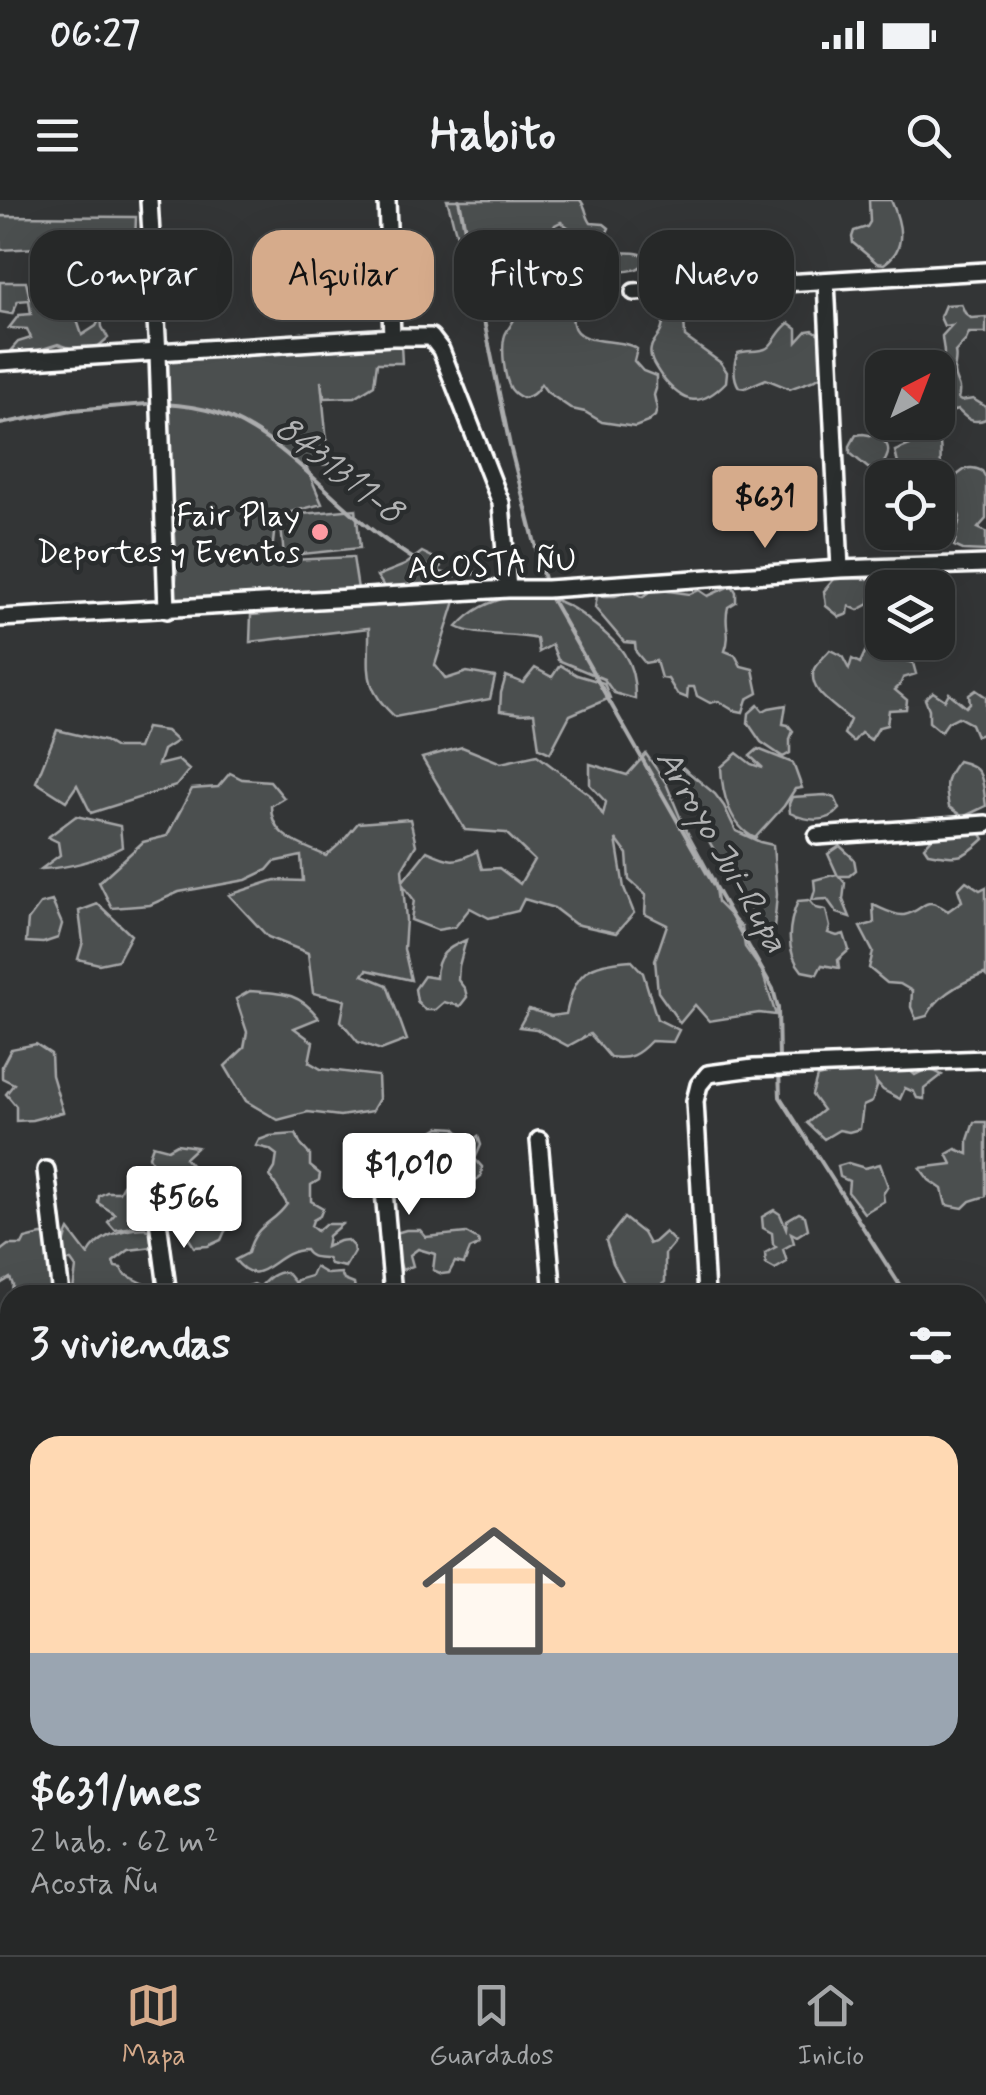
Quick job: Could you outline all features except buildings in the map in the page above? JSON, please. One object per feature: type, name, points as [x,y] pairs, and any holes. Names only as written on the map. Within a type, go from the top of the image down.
[{"type":"street","points":[[149,200],[168,610]]},
{"type":"street","points":[[387,200],[392,337]]},
{"type":"street","points":[[634,292],[986,271]]},
{"type":"street","points":[[826,281],[840,569]]},
{"type":"street","points":[[0,362],[431,337],[440,350],[500,503],[508,589]]},
{"type":"street","name":"ACOSTA ÑU","points":[[0,618],[986,564]]},
{"type":"street","points":[[818,836],[986,824]]},
{"type":"street","points":[[705,1285],[695,1100],[699,1085],[708,1074],[754,1068],[986,1059]]},
{"type":"street","points":[[539,1140],[551,1285]]},
{"type":"street","points":[[380,1144],[392,1285]]},
{"type":"street","points":[[46,1170],[60,1285]]},
{"type":"street","points":[[156,1213],[167,1285]]},
{"type":"shaded area","points":[[447,200],[580,200],[591,223],[609,228],[572,230],[561,222],[552,230],[455,230]]},
{"type":"shaded area","points":[[869,200],[891,200],[897,217],[899,243],[892,258],[884,264],[877,263],[853,243],[854,231],[870,222]]},
{"type":"shaded area","points":[[0,216],[136,217],[136,230],[30,230],[30,248],[0,250]]},
{"type":"shaded area","points":[[619,253],[639,254],[639,268],[619,272]]},
{"type":"shaded area","points":[[0,282],[26,282],[30,299],[30,307],[29,300],[18,301],[12,314],[0,312]]},
{"type":"shaded area","points":[[961,304],[971,318],[986,317],[986,333],[969,333],[955,352],[944,350],[942,336],[952,325],[944,326],[940,317],[945,305]]},
{"type":"shaded area","points":[[30,314],[30,320],[77,320],[82,335],[101,320],[108,338],[85,353],[58,344],[24,355],[11,350],[18,342],[31,338],[27,329],[9,328],[19,315]]},
{"type":"shaded area","points":[[513,320],[573,320],[576,331],[583,336],[630,345],[637,349],[634,361],[643,371],[656,376],[655,416],[635,427],[602,422],[572,409],[541,384],[523,398],[513,392],[507,378],[505,335]]},
{"type":"shaded area","points":[[665,320],[684,320],[685,337],[721,363],[727,372],[726,382],[701,399],[685,398],[678,393],[662,377],[651,356]]},
{"type":"shaded area","points":[[789,323],[797,329],[797,342],[807,331],[819,334],[824,373],[790,389],[766,379],[739,387],[734,370],[738,353],[768,348]]},
{"type":"shaded area","points":[[401,345],[402,363],[377,363],[374,385],[355,397],[325,398],[321,381],[329,464],[306,466],[322,504],[276,516],[271,561],[353,557],[358,589],[174,603],[177,567],[164,362]]},
{"type":"shaded area","points":[[955,375],[958,399],[973,399],[986,407],[986,419],[974,421],[955,410]]},
{"type":"shaded area","points":[[856,435],[883,441],[888,449],[885,460],[865,460],[865,466],[850,453]]},
{"type":"shaded area","points":[[922,440],[939,440],[941,460],[897,460],[895,451]]},
{"type":"shaded area","points":[[970,468],[982,471],[986,478],[986,519],[978,528],[986,532],[986,551],[955,546],[960,517],[955,476]]},
{"type":"shaded area","name":"Fair Play Deportes y Eventos","points":[[356,509],[360,548],[284,556],[280,516]]},
{"type":"shaded area","points":[[422,552],[442,562],[436,581],[429,587],[387,591],[377,576],[405,565]]},
{"type":"shaded area","points":[[835,578],[865,579],[865,606],[858,610],[849,606],[848,614],[840,617],[826,606],[824,591]]},
{"type":"shaded area","points":[[732,585],[736,602],[728,607],[725,651],[735,655],[741,666],[753,669],[758,693],[747,699],[743,712],[718,701],[710,703],[697,696],[694,687],[688,687],[687,698],[677,694],[668,679],[661,678],[656,661],[645,663],[636,652],[635,643],[624,642],[595,608],[597,596],[631,591],[643,597],[654,589],[690,594],[699,590],[708,596]]},
{"type":"shaded area","points":[[512,596],[558,601],[601,630],[629,663],[635,699],[614,693],[604,679],[558,660],[552,645],[539,652],[537,639],[457,627],[482,607]]},
{"type":"shaded area","points":[[455,601],[435,665],[446,679],[467,672],[495,677],[490,699],[395,717],[372,686],[369,628],[250,642],[251,615]]},
{"type":"shaded area","points":[[830,650],[842,656],[849,669],[852,659],[860,663],[865,652],[865,660],[913,663],[916,674],[903,678],[895,690],[907,700],[906,709],[889,710],[887,725],[879,727],[871,740],[861,733],[853,742],[844,734],[850,720],[824,698],[813,678],[814,669]]},
{"type":"shaded area","points":[[560,665],[604,683],[610,698],[570,715],[550,753],[539,748],[534,713],[500,711],[501,693],[506,676],[523,683],[535,668],[552,677]]},
{"type":"shaded area","points":[[976,690],[986,697],[986,733],[976,736],[971,724],[958,717],[941,732],[929,722],[925,699],[933,692],[945,700],[949,693],[966,707],[969,695]]},
{"type":"shaded area","points":[[758,705],[763,711],[786,705],[783,724],[793,731],[790,753],[783,757],[761,742],[748,723],[749,713]]},
{"type":"shaded area","points":[[146,728],[166,731],[177,741],[163,750],[158,765],[178,760],[189,770],[176,786],[91,813],[77,785],[66,801],[36,782],[57,730],[104,741],[116,748],[138,748]]},
{"type":"shaded area","points":[[462,747],[501,763],[537,755],[590,795],[603,815],[606,802],[590,785],[590,764],[627,775],[646,754],[666,783],[714,881],[717,902],[742,927],[745,947],[762,971],[776,1015],[759,1013],[709,1021],[695,1005],[680,1023],[658,992],[655,960],[667,925],[645,914],[646,895],[629,880],[627,854],[616,839],[624,888],[634,913],[616,933],[575,924],[554,908],[524,899],[518,911],[489,918],[470,908],[455,927],[437,930],[411,920],[414,900],[403,885],[404,949],[411,980],[367,970],[363,975],[387,985],[407,1040],[381,1050],[358,1042],[341,1021],[345,1000],[313,993],[308,953],[268,937],[229,895],[275,880],[303,881],[301,856],[274,862],[246,880],[179,892],[150,905],[112,908],[99,882],[143,842],[167,836],[192,789],[218,787],[230,773],[242,779],[270,781],[284,798],[271,806],[276,826],[289,838],[326,856],[358,823],[410,819],[416,845],[402,869],[403,881],[427,851],[452,860],[477,851],[482,869],[499,868],[520,884],[534,860],[506,833],[465,830],[422,758]]},
{"type":"shaded area","points":[[758,749],[793,763],[802,788],[795,789],[755,838],[739,826],[729,808],[721,767],[737,753],[763,768],[750,756]]},
{"type":"shaded area","points":[[958,761],[978,771],[986,806],[963,817],[949,807],[946,783]]},
{"type":"shaded area","points":[[681,766],[715,794],[736,831],[773,845],[777,894],[773,940],[765,942],[747,902],[710,843],[685,788]]},
{"type":"shaded area","points":[[792,797],[835,798],[840,809],[835,814],[810,819],[790,813]]},
{"type":"shaded area","points":[[76,816],[120,826],[122,847],[83,862],[41,869],[60,855],[58,842],[48,837]]},
{"type":"shaded area","points":[[978,829],[984,839],[965,854],[928,853],[924,847],[933,837]]},
{"type":"shaded area","points":[[840,846],[854,859],[856,870],[849,876],[839,876],[845,883],[843,900],[850,917],[837,913],[827,899],[812,900],[814,880],[837,874],[828,854]]},
{"type":"shaded area","points":[[966,881],[980,890],[986,887],[986,976],[951,990],[927,1016],[916,1019],[911,1007],[912,991],[900,984],[887,983],[869,968],[873,952],[860,927],[874,923],[873,905],[900,915],[929,903],[948,911],[962,901],[958,889]]},
{"type":"shaded area","points":[[809,900],[816,908],[826,910],[828,933],[844,934],[849,950],[838,960],[839,968],[822,965],[817,974],[802,971],[791,946],[790,928],[798,901]]},
{"type":"shaded area","points":[[52,901],[62,924],[58,938],[43,943],[26,942],[28,920],[40,904]]},
{"type":"shaded area","points":[[98,904],[131,935],[118,960],[99,964],[78,959],[83,942],[79,911]]},
{"type":"shaded area","points":[[466,940],[458,980],[467,997],[460,1006],[444,1002],[435,1010],[425,1010],[417,1001],[415,989],[424,976],[436,978],[444,953]]},
{"type":"shaded area","points":[[631,960],[643,973],[657,1019],[679,1030],[673,1042],[651,1041],[633,1055],[617,1058],[610,1057],[590,1034],[568,1046],[536,1029],[519,1027],[529,1009],[551,1016],[566,1014],[574,988],[585,972],[603,964]]},
{"type":"shaded area","points":[[250,991],[289,996],[312,1009],[319,1018],[294,1028],[313,1042],[309,1062],[321,1069],[378,1076],[379,1099],[372,1111],[340,1116],[308,1112],[278,1120],[246,1101],[225,1066],[244,1048],[247,1032],[236,999]]},
{"type":"shaded area","points":[[36,1044],[51,1054],[52,1075],[63,1112],[16,1121],[16,1106],[6,1094],[14,1084],[2,1078],[2,1066],[11,1049]]},
{"type":"shaded area","points":[[908,1069],[915,1075],[929,1071],[942,1075],[924,1089],[924,1099],[905,1088],[900,1099],[876,1082],[872,1102],[863,1106],[860,1129],[839,1130],[824,1139],[807,1123],[823,1110],[812,1095],[817,1077],[848,1070]]},
{"type":"shaded area","points":[[974,1122],[986,1122],[986,1196],[963,1208],[946,1205],[942,1189],[920,1168],[952,1164],[947,1154],[956,1149],[968,1154]]},
{"type":"shaded area","points":[[455,1128],[465,1145],[478,1136],[481,1145],[475,1159],[482,1167],[481,1176],[466,1195],[441,1181],[448,1156],[435,1130]]},
{"type":"shaded area","points":[[296,1134],[310,1155],[310,1166],[320,1174],[319,1180],[311,1185],[311,1201],[323,1208],[311,1226],[317,1231],[325,1224],[342,1224],[328,1236],[326,1247],[347,1240],[354,1252],[345,1267],[330,1264],[327,1258],[312,1256],[305,1250],[252,1272],[235,1260],[248,1253],[260,1229],[287,1204],[270,1176],[277,1155],[256,1146],[259,1140],[270,1136]]},
{"type":"shaded area","points":[[177,1144],[197,1147],[185,1158],[192,1173],[213,1176],[213,1185],[233,1191],[237,1199],[232,1226],[221,1240],[208,1246],[194,1247],[186,1234],[186,1216],[168,1216],[163,1207],[172,1189],[164,1181],[168,1170],[154,1167],[149,1156],[153,1145],[168,1149]]},
{"type":"shaded area","points":[[848,1163],[865,1168],[880,1164],[888,1186],[884,1201],[864,1213],[848,1192],[849,1181],[840,1177],[838,1166]]},
{"type":"shaded area","points":[[133,1180],[150,1194],[144,1202],[147,1220],[115,1230],[108,1222],[115,1214],[98,1203],[99,1196],[119,1192]]},
{"type":"shaded area","points":[[774,1210],[786,1228],[787,1220],[799,1213],[805,1216],[808,1229],[797,1236],[791,1233],[794,1243],[783,1249],[787,1262],[775,1269],[766,1264],[765,1253],[776,1247],[772,1233],[763,1228],[762,1217]]},
{"type":"shaded area","points":[[624,1218],[643,1233],[649,1244],[665,1232],[675,1242],[665,1254],[665,1282],[625,1285],[606,1241]]},
{"type":"shaded area","points":[[145,1228],[152,1233],[153,1247],[129,1250],[113,1262],[124,1274],[147,1285],[74,1285],[76,1268],[64,1257],[69,1230],[88,1255],[98,1242]]},
{"type":"shaded area","points":[[420,1230],[426,1237],[466,1233],[479,1245],[470,1249],[464,1264],[455,1262],[449,1273],[433,1270],[435,1254],[418,1249],[410,1255],[413,1266],[402,1270],[396,1233]]},
{"type":"shaded area","points":[[51,1236],[59,1262],[51,1273],[53,1285],[13,1285],[10,1278],[0,1284],[0,1251],[8,1245],[22,1245],[25,1239]]},
{"type":"shaded area","points":[[315,1267],[327,1274],[341,1273],[344,1280],[354,1285],[262,1285],[282,1272],[295,1283],[311,1276]]},
{"type":"waterway","name":"Arroyo Jui-Rupa","points":[[459,200],[510,446],[544,579]]},
{"type":"waterway","name":"8431311-8","points":[[0,424],[72,410],[147,404]]},
{"type":"waterway","name":"8431311-8","points":[[163,404],[217,413],[243,424],[289,456],[374,532],[426,566],[449,575],[483,573]]},
{"type":"waterway","name":"Arroyo Jui-Rupa","points":[[549,595],[773,989],[778,1008],[779,1060]]},
{"type":"waterway","name":"Arroyo Jui-Rupa","points":[[779,1069],[780,1097],[900,1285]]},
{"type":"place","name":"Fair Play Deportes y Eventos","points":[[320,532]]}]
